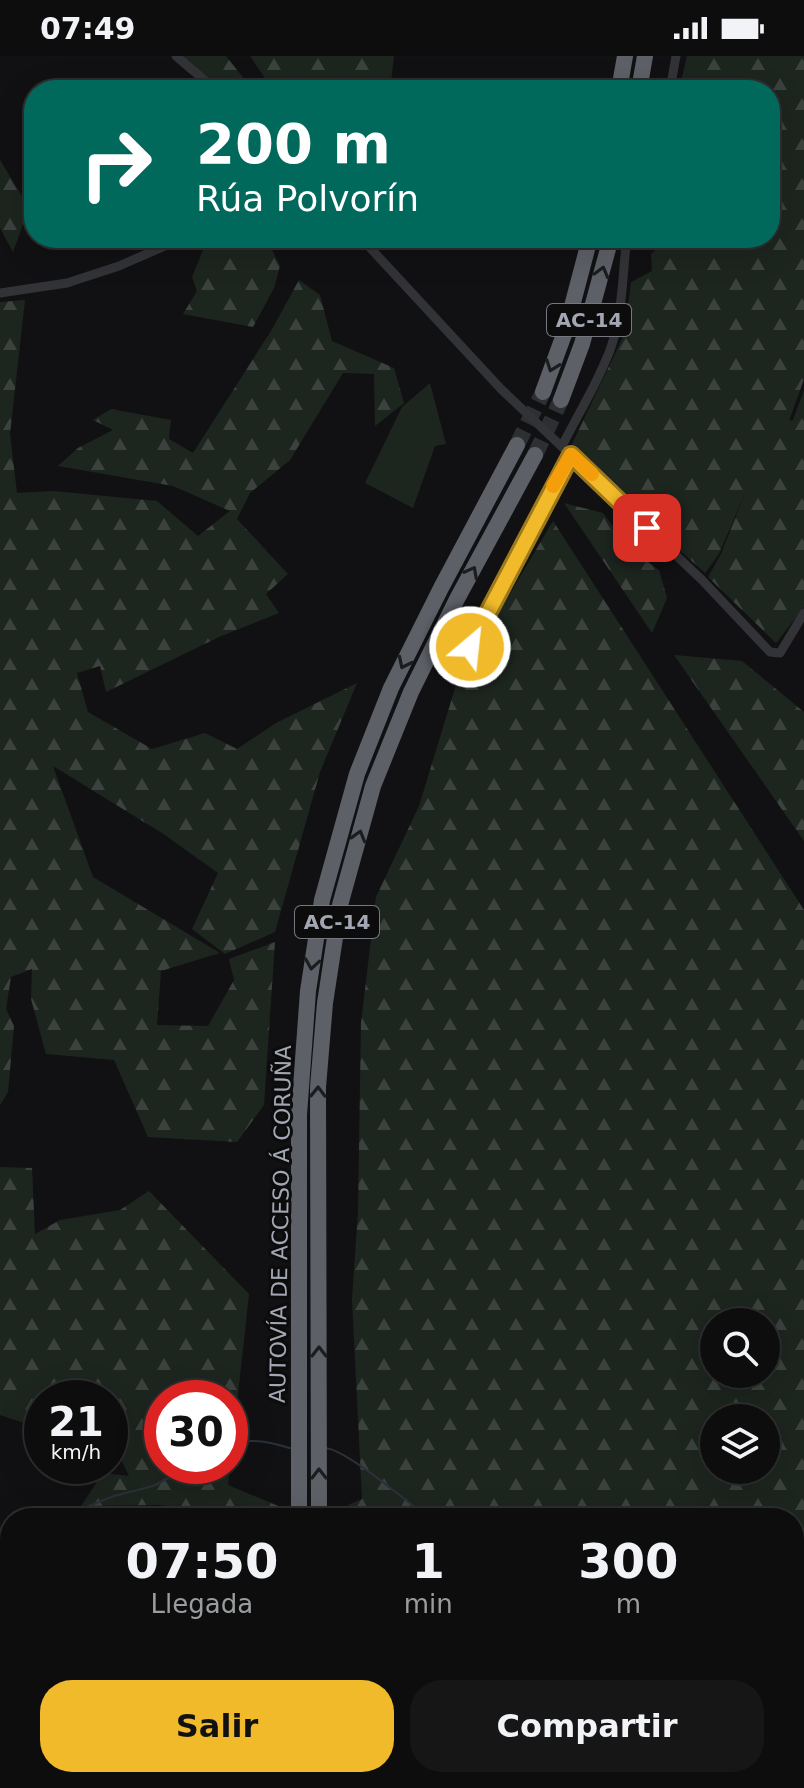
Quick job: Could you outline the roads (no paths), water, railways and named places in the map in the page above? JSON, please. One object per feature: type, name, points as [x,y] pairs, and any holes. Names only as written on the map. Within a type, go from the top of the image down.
[{"type":"highway","points":[[621,80],[625,56]]},
{"type":"highway","points":[[641,80],[645,56]]},
{"type":"highway","name":"AC-14","points":[[543,392],[566,329],[587,248]]},
{"type":"highway","name":"AC-14","points":[[561,400],[582,344],[608,248]]},
{"type":"highway","name":"AUTOVÍA DE ACCESO Á CORUÑA","points":[[299,1508],[299,1115],[308,991],[322,900],[357,774],[391,688],[517,445]]},
{"type":"highway","name":"AUTOVÍA DE ACCESO Á CORUÑA","points":[[319,1508],[318,1087],[325,1003],[340,905],[373,786],[411,692],[535,455]]},
{"type":"street","points":[[176,56],[204,80]]},
{"type":"street","points":[[672,80],[676,56]]},
{"type":"street","points":[[0,293],[67,283],[160,248]]},
{"type":"street","points":[[370,248],[501,389],[702,580],[770,652],[780,653],[804,613]]},
{"type":"street","points":[[470,647],[566,450],[609,352],[620,304],[626,248]]},
{"type":"waterway","points":[[248,1442],[290,1448]]},
{"type":"waterway","points":[[325,1448],[347,1457],[416,1508]]},
{"type":"waterway","points":[[84,1508],[157,1484]]},
{"type":"tunnel","points":[[517,445],[543,392]]},
{"type":"tunnel","points":[[535,455],[561,400]]}]
